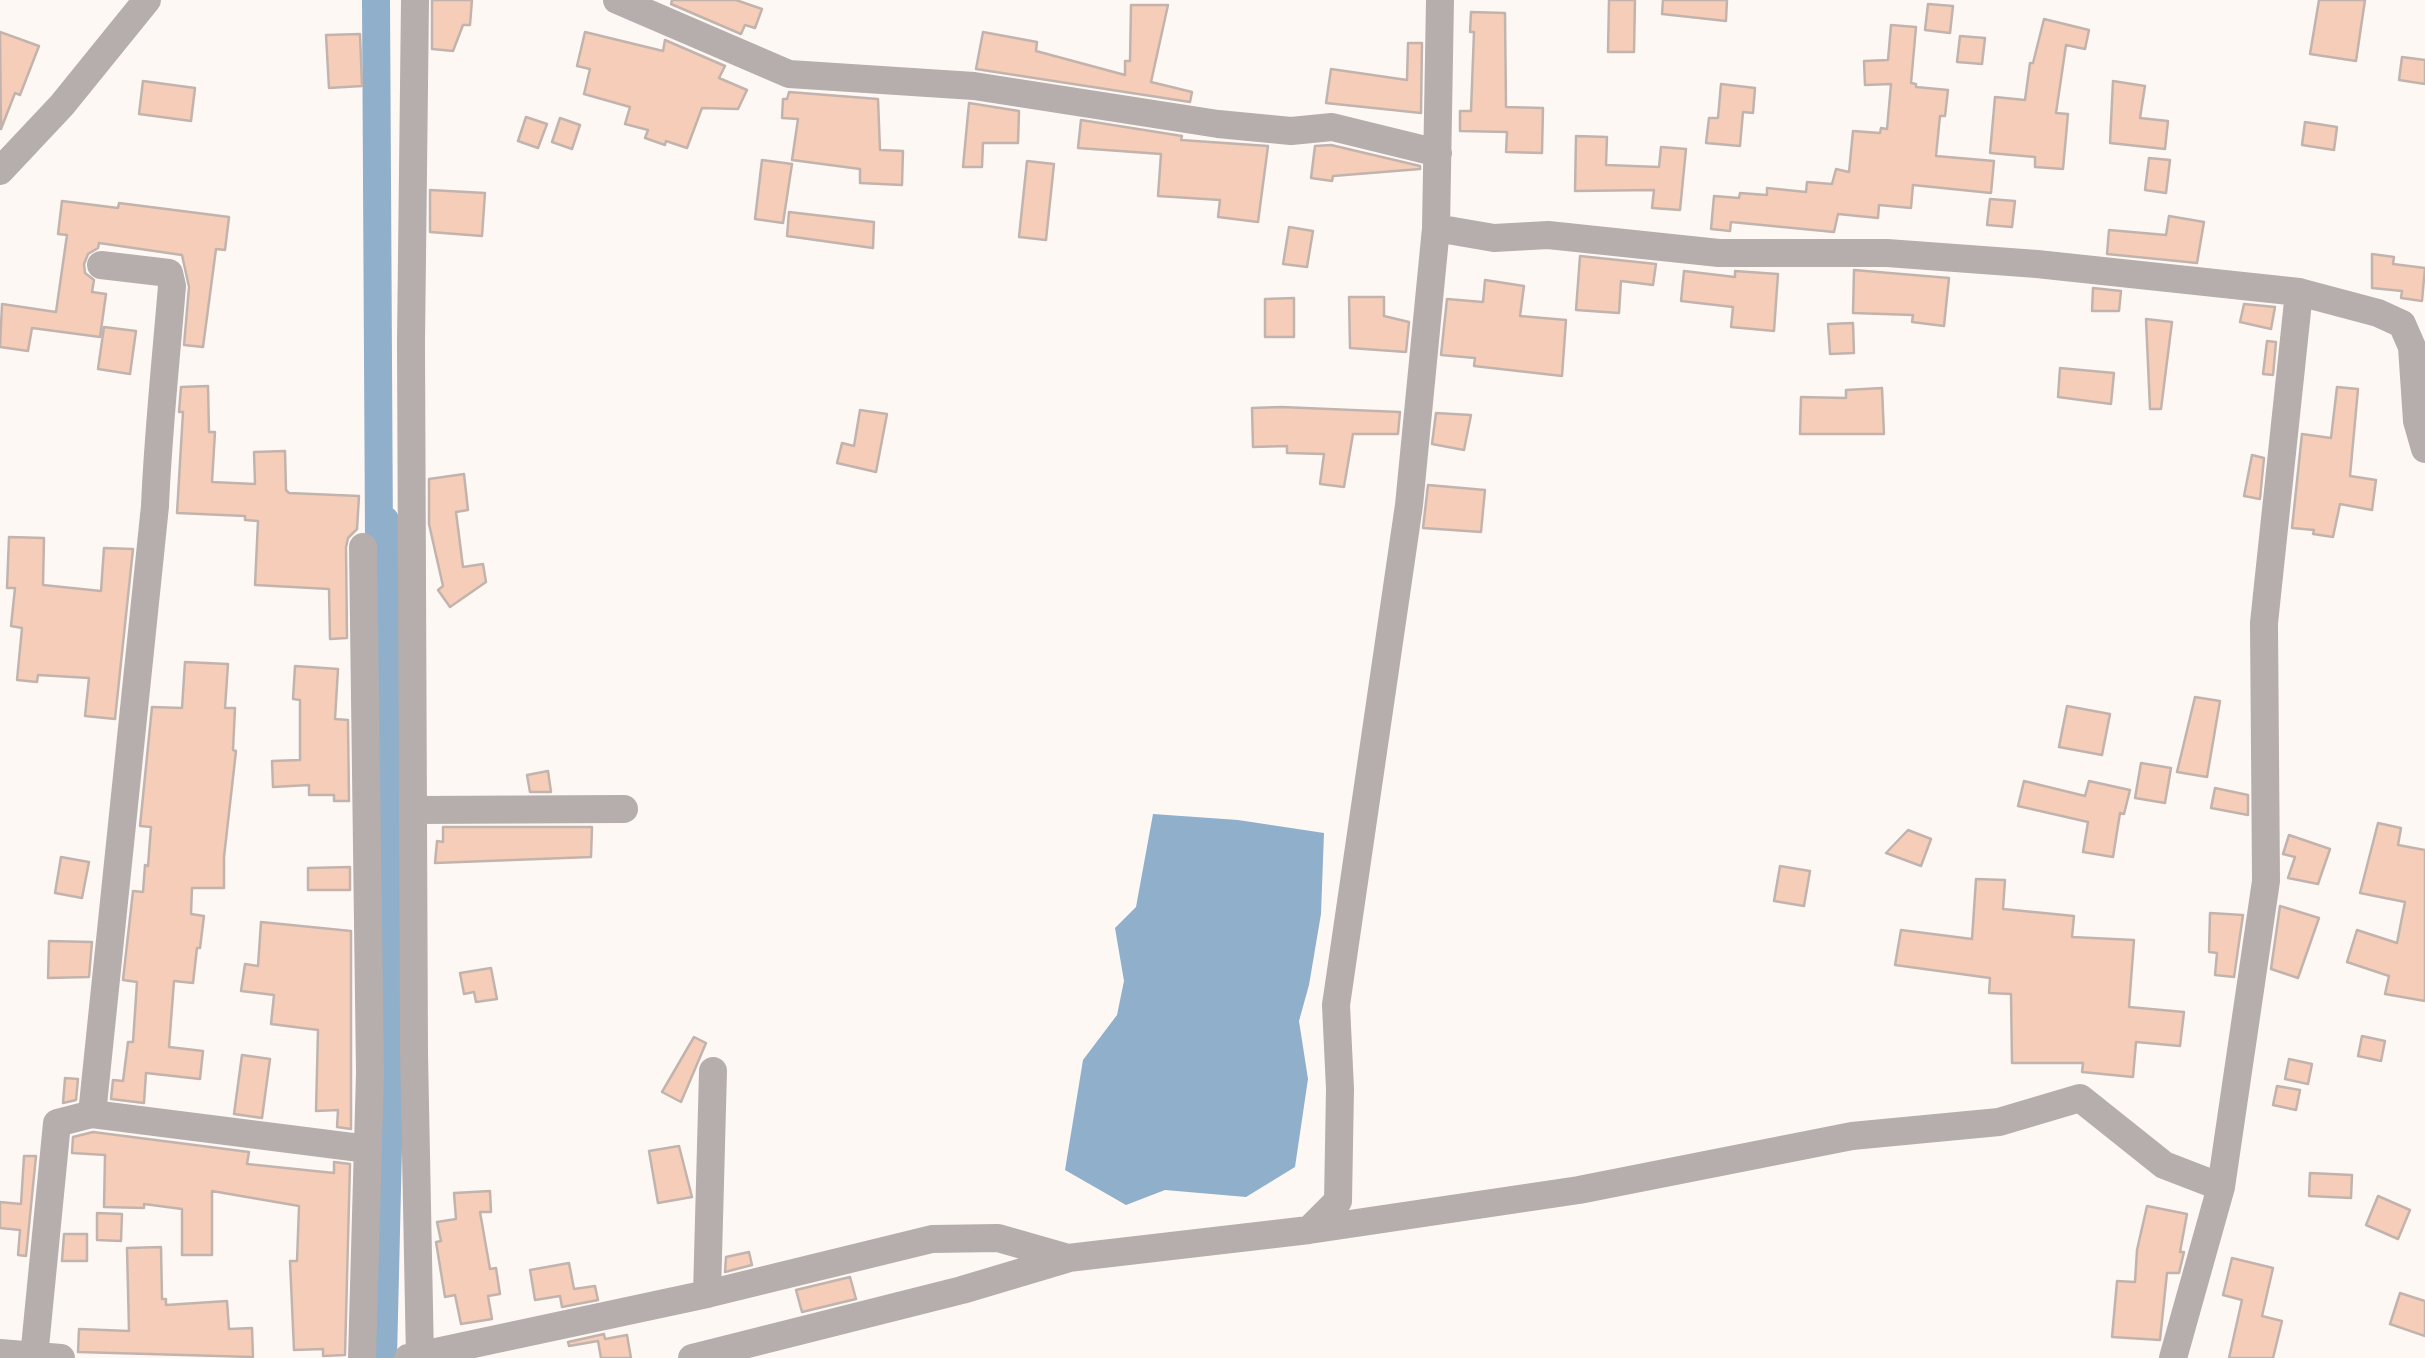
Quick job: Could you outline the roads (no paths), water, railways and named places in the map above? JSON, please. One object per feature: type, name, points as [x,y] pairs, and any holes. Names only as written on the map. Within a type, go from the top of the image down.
[{"type":"street","points":[[0,171],[62,106],[147,0]]},
{"type":"street","points":[[415,0],[411,342],[414,1053],[420,1358]]},
{"type":"street","points":[[617,0],[789,74],[974,86],[1218,124],[1291,131],[1332,127],[1438,153]]},
{"type":"street","points":[[1310,1230],[1338,1201],[1340,1089],[1336,1005],[1409,505],[1436,228],[1440,0]]},
{"type":"street","points":[[1436,228],[1494,238],[1548,235],[1719,253],[1887,252],[2300,292],[2378,313],[2402,324],[2412,347],[2417,422],[2425,449]]},
{"type":"street","points":[[92,1114],[155,506],[172,286],[169,274],[101,264]]},
{"type":"street","points":[[2173,1358],[2221,1187],[2266,881],[2264,622],[2300,292]]},
{"type":"street","points":[[362,546],[370,1072],[362,1358]]},
{"type":"street","points":[[414,810],[624,809]]},
{"type":"street","points":[[707,1294],[713,1070]]},
{"type":"street","points":[[692,1358],[962,1290],[1068,1258],[1310,1230],[1579,1190],[1852,1136],[1999,1122],[2080,1098],[2164,1165],[2221,1187]]},
{"type":"street","points":[[34,1357],[57,1123],[92,1114],[368,1149]]},
{"type":"street","points":[[408,1358],[707,1294],[932,1239],[998,1238],[1068,1258]]},
{"type":"street","points":[[0,1353],[61,1358]]},
{"type":"water","points":[[1153,814],[1238,820],[1324,833],[1321,914],[1299,1021],[1308,1079],[1295,1167],[1246,1197],[1165,1190],[1126,1205],[1065,1170],[1083,1060],[1117,1015],[1124,981],[1115,928],[1136,907]]},
{"type":"waterway","points":[[376,0],[379,538]]},
{"type":"waterway","points":[[383,1358],[391,1021],[385,520]]}]
